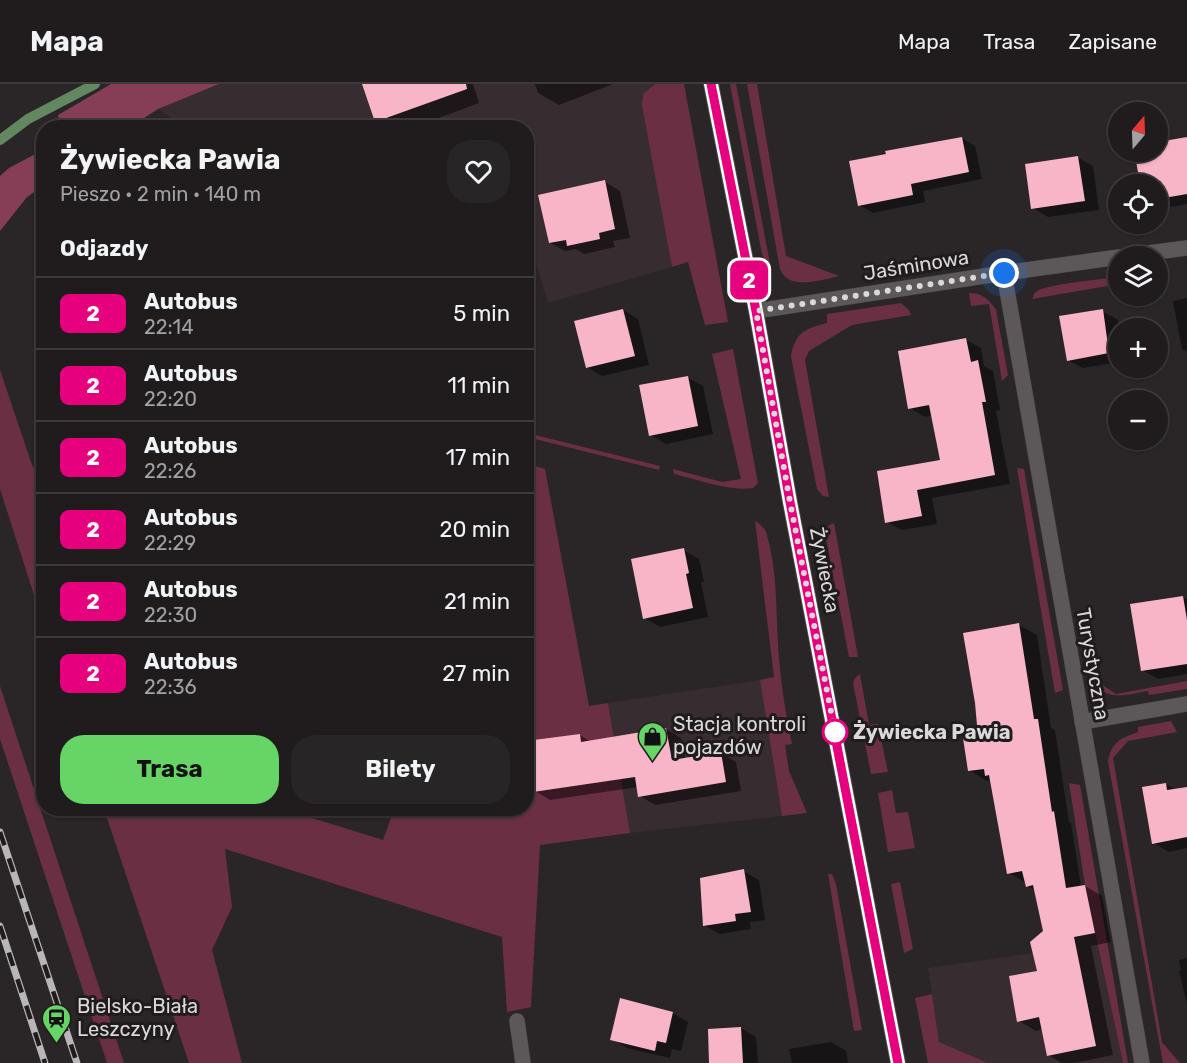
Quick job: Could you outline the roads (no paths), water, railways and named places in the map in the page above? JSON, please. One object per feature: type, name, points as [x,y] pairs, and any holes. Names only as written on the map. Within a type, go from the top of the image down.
[{"type":"street","name":"Żywiecka","points":[[711,84],[756,311],[897,1063]]},
{"type":"street","points":[[1168,250],[1187,248]]},
{"type":"street","name":"Jaśminowa","points":[[756,311],[1108,259]]},
{"type":"street","name":"Turystyczna","points":[[1004,273],[1142,1063]]},
{"type":"street","points":[[1082,722],[1187,704]]},
{"type":"street","points":[[517,1021],[523,1063]]},
{"type":"waterway","points":[[0,140],[28,119],[95,84]]},
{"type":"railway","points":[[0,832],[77,1063]]},
{"type":"railway","points":[[0,926],[45,1063]]},
{"type":"place","name":"Żywiecka Pawia","points":[[835,732]]},
{"type":"place","name":"Stacja kontroli pojazdów","points":[[652,762]]},
{"type":"place","name":"Bielsko-Biała Leszczyny","points":[[56,1044]]}]
